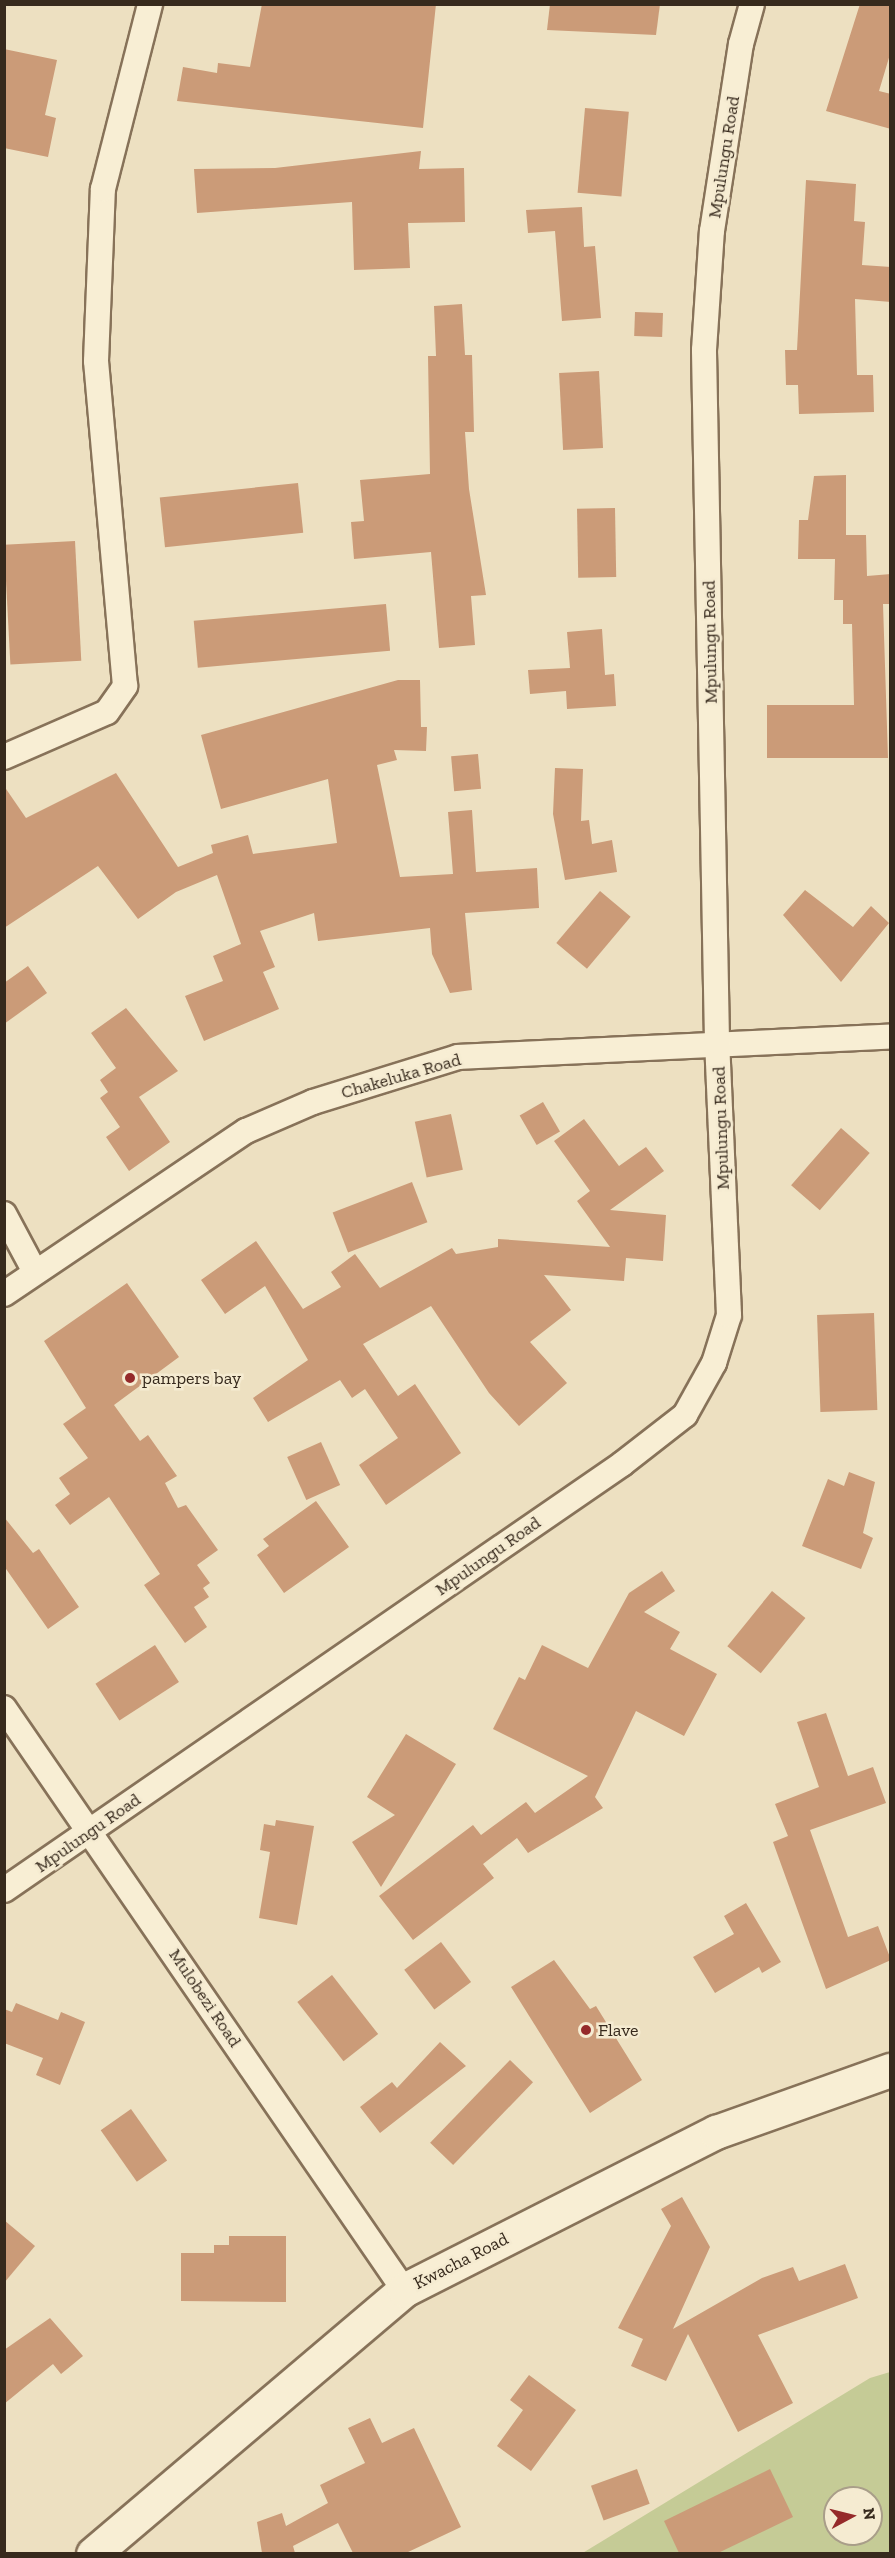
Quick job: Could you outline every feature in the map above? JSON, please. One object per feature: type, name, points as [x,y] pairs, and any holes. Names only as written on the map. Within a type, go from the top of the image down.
[{"type":"main road","name":"Kwacha Road","points":[[93,2553],[404,2290],[716,2132],[891,2070]]},
{"type":"street","points":[[4,756],[107,712],[126,686],[96,361],[103,189],[150,4]]},
{"type":"street","name":"Mpulungu Road","points":[[4,1890],[685,1415],[714,1363],[729,1315],[717,1041],[704,350],[712,231],[741,44],[752,4]]},
{"type":"street","name":"Chakeluka Road","points":[[4,1294],[246,1131],[313,1102],[458,1057],[717,1041],[891,1037]]},
{"type":"street","points":[[4,1214],[35,1272]]},
{"type":"street","name":"Mulobezi Road","points":[[4,1708],[91,1830],[404,2290]]},
{"type":"green space","points":[[890,2372],[890,2553],[581,2554],[870,2378]]},
{"type":"building","points":[[262,4],[436,4],[423,128],[177,101],[183,67],[217,73],[218,63],[250,67]]},
{"type":"building","points":[[550,4],[660,4],[656,35],[547,30]]},
{"type":"building","points":[[860,4],[891,4],[891,51],[879,91],[891,94],[891,129],[826,111]]},
{"type":"building","points":[[4,49],[57,60],[45,115],[56,118],[48,157],[4,148]]},
{"type":"building","points":[[585,108],[629,112],[621,197],[578,193]]},
{"type":"building","points":[[421,151],[419,169],[464,168],[465,222],[408,223],[410,268],[354,270],[352,202],[197,213],[194,169],[275,168]]},
{"type":"building","points":[[806,180],[856,184],[854,221],[865,222],[862,265],[891,267],[891,302],[855,299],[857,375],[873,375],[874,412],[799,414],[798,385],[786,385],[785,350],[797,350]]},
{"type":"building","points":[[582,207],[584,247],[595,246],[601,318],[562,321],[555,231],[528,233],[526,210]]},
{"type":"building","points":[[462,304],[465,355],[472,355],[474,432],[465,432],[469,489],[486,595],[471,596],[475,645],[439,648],[431,552],[354,559],[351,522],[364,521],[360,480],[430,474],[428,356],[436,356],[434,306]]},
{"type":"building","points":[[635,312],[663,313],[662,337],[634,336]]},
{"type":"building","points":[[599,371],[603,448],[563,450],[559,373]]},
{"type":"building","points":[[846,475],[846,535],[866,535],[867,576],[891,574],[891,604],[883,604],[888,758],[767,758],[767,705],[854,705],[852,624],[843,624],[843,600],[834,600],[835,559],[798,559],[799,520],[808,520],[814,476]]},
{"type":"building","points":[[298,483],[303,533],[165,547],[160,498]]},
{"type":"building","points":[[615,508],[616,577],[578,578],[577,509]]},
{"type":"building","points":[[75,541],[81,661],[10,665],[4,545]]},
{"type":"building","points":[[386,604],[390,651],[198,668],[194,621]]},
{"type":"building","points":[[602,629],[605,675],[614,674],[616,706],[567,709],[566,691],[530,694],[528,670],[570,668],[567,632]]},
{"type":"building","points":[[398,680],[420,680],[421,727],[427,727],[426,751],[394,750],[397,760],[377,765],[400,877],[453,874],[448,812],[472,810],[476,872],[537,868],[539,908],[465,913],[472,990],[450,993],[432,954],[430,928],[318,941],[314,913],[260,931],[275,967],[263,972],[279,1009],[204,1041],[185,996],[223,981],[213,956],[241,944],[217,875],[176,892],[138,919],[98,866],[4,928],[4,786],[26,818],[116,773],[178,867],[213,853],[211,845],[248,835],[253,854],[337,843],[328,779],[221,809],[201,735]]},
{"type":"building","points":[[478,754],[481,789],[454,791],[451,756]]},
{"type":"building","points":[[555,768],[583,769],[581,821],[589,820],[592,844],[612,840],[617,872],[565,880],[553,814]]},
{"type":"building","points":[[805,890],[853,927],[871,906],[889,923],[841,982],[783,915]]},
{"type":"building","points":[[600,891],[631,917],[587,969],[556,943]]},
{"type":"building","points":[[28,966],[47,993],[4,1024],[4,983]]},
{"type":"building","points":[[126,1008],[178,1071],[139,1097],[170,1142],[129,1171],[106,1137],[120,1127],[100,1098],[108,1092],[100,1080],[116,1068],[91,1033]]},
{"type":"building","points":[[543,1102],[560,1131],[537,1145],[520,1116]]},
{"type":"building","points":[[451,1114],[463,1170],[427,1177],[415,1122]]},
{"type":"building","points":[[584,1119],[619,1166],[646,1147],[664,1171],[610,1210],[666,1215],[663,1261],[626,1258],[624,1281],[544,1275],[571,1310],[530,1342],[567,1383],[519,1426],[489,1393],[431,1306],[363,1344],[398,1396],[415,1384],[461,1453],[386,1505],[359,1465],[398,1438],[365,1389],[352,1398],[340,1380],[268,1422],[253,1398],[308,1360],[265,1286],[225,1314],[201,1280],[256,1241],[303,1309],[341,1287],[331,1272],[355,1254],[380,1288],[452,1248],[456,1254],[498,1247],[498,1239],[610,1247],[577,1201],[590,1191],[554,1141]]},
{"type":"building","points":[[841,1128],[870,1153],[820,1210],[791,1185]]},
{"type":"building","points":[[412,1182],[427,1222],[348,1253],[333,1212]]},
{"type":"building","points":[[127,1283],[179,1357],[114,1405],[140,1441],[148,1435],[177,1476],[165,1483],[178,1508],[186,1505],[218,1550],[197,1565],[210,1583],[203,1588],[209,1597],[194,1607],[207,1627],[185,1643],[144,1585],[160,1574],[109,1497],[70,1525],[55,1505],[70,1494],[59,1478],[88,1458],[63,1424],[86,1408],[44,1341]]},
{"type":"building","points":[[874,1313],[877,1410],[820,1412],[817,1315]]},
{"type":"building","points":[[321,1442],[340,1485],[306,1500],[287,1457]]},
{"type":"building","points":[[849,1472],[875,1482],[863,1533],[873,1538],[861,1569],[802,1546],[828,1479],[844,1486]]},
{"type":"building","points":[[316,1501],[349,1547],[284,1593],[257,1555],[269,1546],[263,1539]]},
{"type":"building","points":[[4,1517],[33,1553],[39,1549],[79,1607],[48,1629],[4,1566]]},
{"type":"building","points":[[662,1571],[675,1591],[644,1612],[680,1632],[670,1649],[717,1674],[684,1736],[636,1711],[595,1797],[603,1808],[528,1853],[517,1838],[483,1864],[494,1878],[413,1940],[379,1896],[473,1825],[481,1835],[526,1802],[535,1813],[588,1776],[493,1729],[519,1677],[525,1680],[542,1645],[588,1668],[629,1593]]},
{"type":"building","points":[[772,1591],[805,1618],[761,1673],[727,1646]]},
{"type":"building","points":[[155,1645],[179,1682],[119,1721],[95,1684]]},
{"type":"building","points":[[826,1713],[848,1776],[873,1767],[886,1803],[810,1830],[848,1937],[878,1926],[891,1960],[826,1989],[773,1842],[788,1836],[775,1804],[819,1787],[797,1722]]},
{"type":"building","points":[[406,1734],[456,1764],[381,1887],[352,1842],[395,1815],[367,1797]]},
{"type":"building","points":[[276,1820],[314,1826],[297,1925],[259,1918],[270,1852],[260,1850],[264,1824],[275,1826]]},
{"type":"building","points":[[746,1903],[781,1962],[762,1973],[759,1967],[715,1993],[693,1957],[734,1934],[724,1916]]},
{"type":"building","points":[[441,1942],[471,1982],[434,2010],[404,1970]]},
{"type":"building","points":[[554,1960],[590,2009],[596,2006],[642,2080],[590,2113],[511,1987]]},
{"type":"building","points":[[332,1975],[378,2034],[344,2061],[297,2002]]},
{"type":"building","points":[[16,2003],[58,2020],[61,2012],[85,2022],[60,2085],[36,2075],[43,2058],[4,2043],[4,2009],[12,2012]]},
{"type":"building","points":[[440,2042],[466,2066],[380,2133],[360,2107],[392,2082],[397,2088]]},
{"type":"building","points":[[510,2060],[533,2082],[453,2165],[430,2143]]},
{"type":"building","points":[[131,2109],[167,2161],[137,2182],[101,2130]]},
{"type":"building","points":[[682,2197],[710,2247],[673,2329],[762,2278],[793,2267],[799,2281],[845,2264],[858,2298],[758,2335],[793,2403],[738,2432],[688,2334],[666,2381],[631,2366],[643,2339],[618,2328],[671,2226],[661,2209]]},
{"type":"building","points":[[4,2220],[35,2246],[4,2283]]},
{"type":"building","points":[[229,2236],[286,2236],[286,2302],[181,2301],[181,2253],[214,2253],[214,2245],[229,2245]]},
{"type":"building","points":[[50,2318],[83,2356],[61,2374],[53,2364],[4,2404],[4,2350]]},
{"type":"building","points":[[529,2375],[576,2410],[531,2471],[497,2446],[523,2410],[510,2400]]},
{"type":"building","points":[[370,2418],[382,2443],[414,2428],[461,2527],[406,2553],[353,2553],[338,2523],[293,2546],[295,2553],[262,2553],[257,2522],[282,2513],[286,2526],[328,2503],[320,2485],[365,2463],[348,2428]]},
{"type":"building","points":[[637,2469],[650,2504],[604,2521],[591,2486]]},
{"type":"building","points":[[770,2469],[793,2517],[718,2553],[679,2553],[664,2521]]},
{"type":"place","name":"pampers bay","points":[[130,1378]]},
{"type":"place","name":"Flave","points":[[586,2030]]}]
